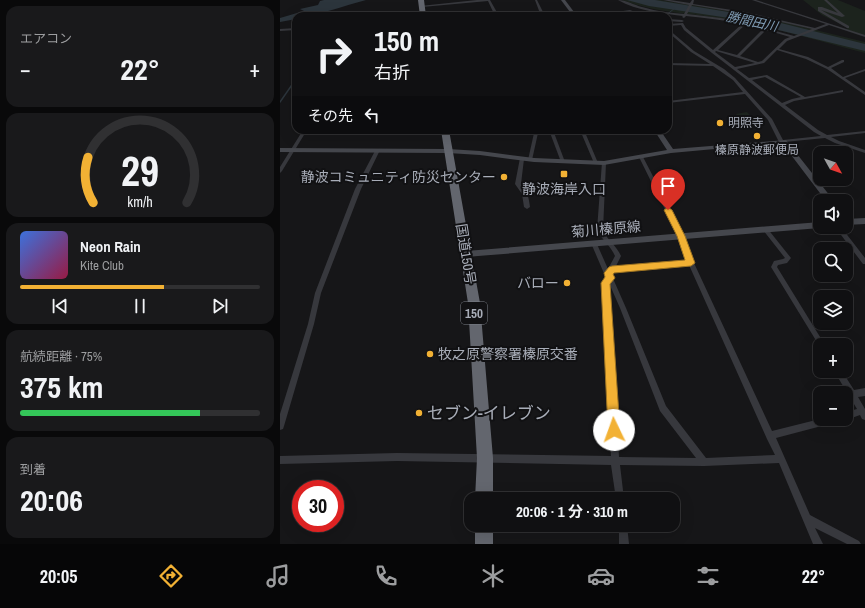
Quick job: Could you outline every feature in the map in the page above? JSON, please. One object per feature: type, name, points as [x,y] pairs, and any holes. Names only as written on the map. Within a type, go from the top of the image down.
[{"type":"highway","name":"国道150号","points":[[446,134],[474,303],[485,458],[484,492]]},
{"type":"highway","points":[[484,532],[484,544]]},
{"type":"street","points":[[422,3],[488,0],[495,12]]},
{"type":"street","points":[[536,0],[541,12]]},
{"type":"street","points":[[563,0],[572,12]]},
{"type":"street","points":[[619,0],[639,7],[667,12]]},
{"type":"street","points":[[664,0],[745,12],[814,29]]},
{"type":"street","points":[[693,0],[682,22],[685,29],[826,137],[865,152]]},
{"type":"street","points":[[753,0],[865,36]]},
{"type":"street","points":[[825,0],[843,16],[821,8],[819,8],[819,10],[848,27],[846,29]]},
{"type":"street","points":[[622,12],[633,12]]},
{"type":"street","points":[[672,13],[723,19],[794,36]]},
{"type":"street","points":[[672,21],[682,22]]},
{"type":"street","points":[[672,24],[682,22]]},
{"type":"street","points":[[715,51],[744,24]]},
{"type":"street","points":[[672,64],[733,67],[760,64],[786,40],[831,24]]},
{"type":"street","points":[[280,30],[292,29]]},
{"type":"street","points":[[737,57],[765,30]]},
{"type":"street","points":[[672,33],[686,46],[728,73],[770,120],[783,141],[825,194]]},
{"type":"street","points":[[776,49],[807,58],[828,68],[865,94]]},
{"type":"street","points":[[715,51],[760,64]]},
{"type":"street","points":[[828,68],[843,61]]},
{"type":"street","points":[[843,78],[865,70]]},
{"type":"street","points":[[749,79],[766,76],[805,98]]},
{"type":"street","points":[[782,104],[842,91]]},
{"type":"street","points":[[672,102],[746,93]]},
{"type":"street","points":[[280,150],[448,151],[530,160],[604,163],[671,151],[865,132]]},
{"type":"street","points":[[280,171],[302,134]]},
{"type":"street","points":[[530,160],[536,134]]},
{"type":"street","points":[[552,134],[563,162]]},
{"type":"street","points":[[584,134],[596,163]]},
{"type":"street","points":[[660,134],[671,151]]},
{"type":"street","points":[[280,426],[311,324],[318,293],[358,189],[378,150]]},
{"type":"street","points":[[641,157],[681,236],[691,263],[781,459],[818,544]]},
{"type":"street","points":[[522,159],[518,184],[523,189],[527,207]]},
{"type":"street","points":[[604,163],[600,230],[606,242],[615,250],[618,256],[605,283],[615,460],[619,492]]},
{"type":"street","points":[[853,222],[865,221]]},
{"type":"street","name":"菊川榛原線","points":[[466,254],[813,226]]},
{"type":"street","points":[[765,229],[788,258],[785,262],[776,263],[774,266],[818,338]]},
{"type":"street","points":[[843,234],[865,262]]},
{"type":"street","points":[[594,243],[610,273],[663,408],[704,462]]},
{"type":"street","points":[[610,273],[691,263]]},
{"type":"street","points":[[853,394],[865,392]]},
{"type":"street","points":[[853,396],[864,414],[853,415]]},
{"type":"street","points":[[770,436],[813,424]]},
{"type":"street","points":[[280,460],[397,456],[704,462],[781,459]]},
{"type":"street","points":[[806,518],[856,544]]},
{"type":"street","points":[[623,532],[624,544]]},
{"type":"shaded area","points":[[622,0],[661,0],[758,16],[865,42],[865,53],[761,26],[726,19],[647,8]]},
{"type":"shaded area","points":[[803,0],[838,0],[865,11],[865,36],[846,29],[848,28],[822,15]]},
{"type":"shaded area","points":[[747,112],[760,126],[748,128],[736,114]]},
{"type":"water","points":[[366,0],[325,12],[301,12],[304,11],[300,9],[318,5],[320,1]]},
{"type":"water","name":"勝間田川","points":[[627,0],[655,0],[753,16],[865,44],[865,51],[729,18],[649,6]]},
{"type":"water","points":[[292,14],[292,20],[280,22],[280,18]]},
{"type":"waterway","points":[[670,12],[675,8]]},
{"type":"waterway","points":[[280,102],[292,85]]},
{"type":"place","name":"明照寺","points":[[720,123]]},
{"type":"place","name":"榛原静波郵便局","points":[[757,136]]},
{"type":"place","name":"静波海岸入口","points":[[564,174]]},
{"type":"place","name":"静波コミュニティ防災センター","points":[[504,177]]},
{"type":"place","name":"バロー","points":[[567,283]]},
{"type":"place","name":"牧之原警察署榛原交番","points":[[430,354]]},
{"type":"place","name":"セブン-イレブン","points":[[419,413]]},
{"type":"route","points":[[614,430],[605,283],[610,278],[608,273],[612,269],[691,263],[681,236],[668,210]]}]
